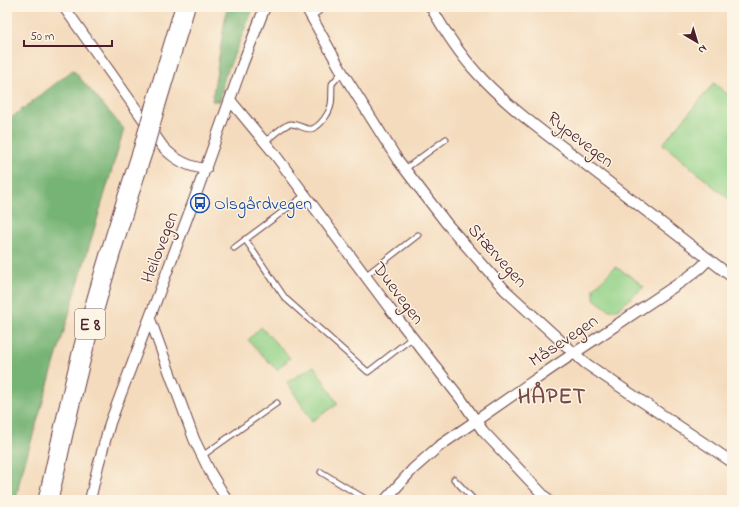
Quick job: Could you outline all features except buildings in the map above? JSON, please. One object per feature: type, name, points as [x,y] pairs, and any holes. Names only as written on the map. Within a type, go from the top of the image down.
[{"type":"highway","name":"E 8","points":[[48,500],[84,344],[185,7]]},
{"type":"street","points":[[64,7],[162,147],[177,160],[206,169]]},
{"type":"street","name":"Heilovegen","points":[[90,500],[110,423],[206,169],[265,7]]},
{"type":"street","name":"Stærvegen","points":[[306,7],[342,72],[377,129],[405,169],[447,224],[505,290],[574,353],[602,376],[732,462]]},
{"type":"street","name":"Rypevegen","points":[[431,7],[459,52],[476,73],[492,88],[567,150],[732,277]]},
{"type":"street","name":"Duevegen","points":[[230,100],[265,142],[365,276],[490,439],[548,500]]},
{"type":"street","name":"Måsevegen","points":[[385,500],[413,469],[438,447],[574,353],[687,278],[709,259]]},
{"type":"street","points":[[150,319],[202,456],[228,500]]},
{"type":"lane","points":[[311,17],[325,7]]},
{"type":"lane","points":[[265,142],[285,126],[291,124],[312,129],[321,124],[330,111],[333,101],[332,84],[342,72]]},
{"type":"lane","points":[[405,169],[446,139]]},
{"type":"lane","points":[[234,248],[305,195]]},
{"type":"lane","points":[[365,276],[418,235]]},
{"type":"lane","points":[[246,239],[285,298],[368,372],[412,338]]},
{"type":"lane","points":[[202,456],[277,403]]},
{"type":"lane","points":[[321,472],[367,500]]},
{"type":"lane","points":[[454,479],[474,500]]},
{"type":"green space","points":[[227,7],[254,7],[224,79],[220,101],[212,101]]},
{"type":"green space","points":[[73,70],[124,129],[20,479],[16,500],[7,500],[7,121]]},
{"type":"green space","points":[[714,83],[732,98],[732,202],[663,144]]},
{"type":"green space","points":[[615,267],[632,277],[644,287],[616,310],[609,310],[594,299],[594,288]]},
{"type":"green space","points":[[261,327],[290,358],[277,370],[248,340]]},
{"type":"green space","points":[[314,366],[338,404],[312,421],[287,382]]},
{"type":"place","name":"Olsgårdvegen","points":[[200,203]]},
{"type":"district","name":"HÅPET","points":[[552,395]]}]
